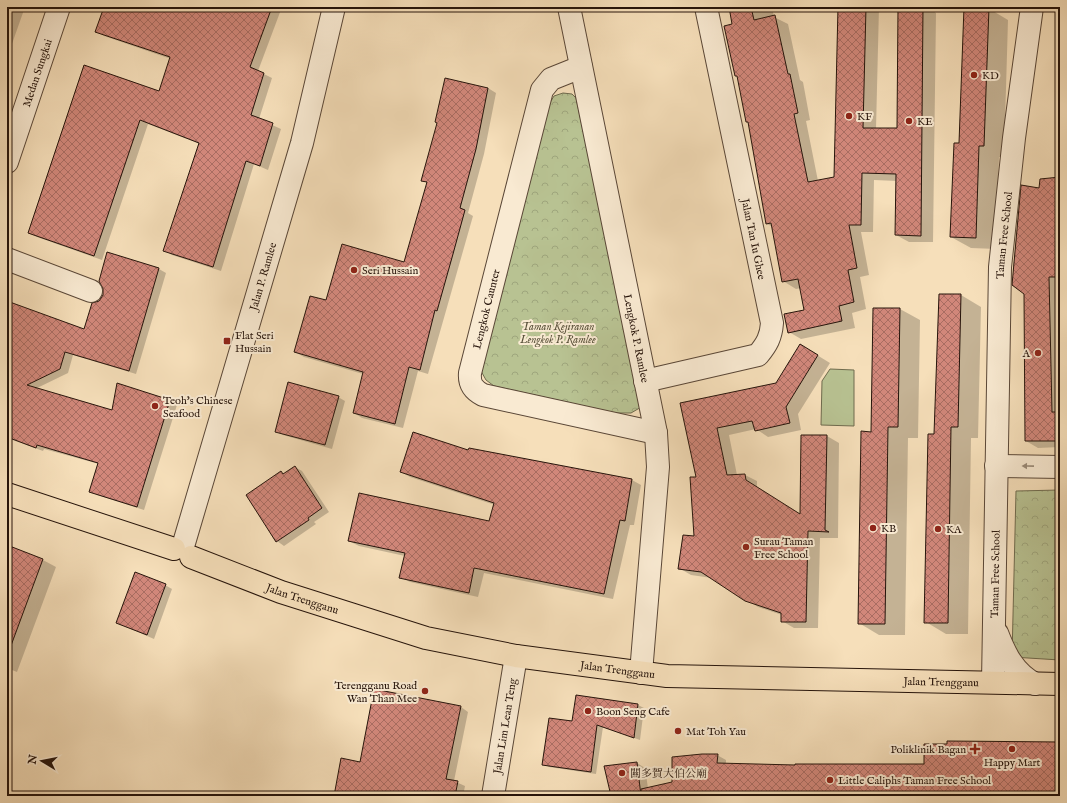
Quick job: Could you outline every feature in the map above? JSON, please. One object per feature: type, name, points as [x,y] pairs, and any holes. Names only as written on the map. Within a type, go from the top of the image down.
[{"type":"main road","name":"Jalan Trengganu","points":[[7,494],[183,550],[281,592],[426,638],[516,656],[667,676],[1060,684]]},
{"type":"street","name":"Medan Sungkai","points":[[7,162],[59,7]]},
{"type":"street","name":"Jalan P. Ramlee","points":[[183,550],[302,143],[334,7]]},
{"type":"street","name":"Lengkok P. Ramlee","points":[[569,7],[656,433],[658,467],[641,673]]},
{"type":"street","name":"Jalan Tan Iu Ghee","points":[[645,381],[758,355],[771,337],[772,323],[706,7]]},
{"type":"street","name":"Taman Free School","points":[[993,682],[1000,267],[1014,138],[1032,7]]},
{"type":"street","name":"Lengkok Caunter","points":[[581,67],[551,79],[542,90],[472,366],[470,380],[476,392],[483,394],[656,433]]},
{"type":"street","points":[[7,259],[91,291]]},
{"type":"street","points":[[996,466],[1060,466]]},
{"type":"street","points":[[994,624],[1008,658],[1015,668],[1035,684]]},
{"type":"street","name":"Jalan Lim Lean Teng","points":[[493,796],[516,656]]},
{"type":"green space","name":"Taman Kejiranan Lengkok P. Ramlee","points":[[563,93],[572,94],[576,98],[643,406],[631,413],[615,413],[494,386],[486,380],[481,371],[548,106],[554,96]]},
{"type":"green space","points":[[830,369],[854,370],[854,426],[821,425],[822,381]]},
{"type":"green space","points":[[1060,490],[1060,660],[1012,657],[1016,491]]},
{"type":"building","points":[[104,7],[272,7],[250,67],[264,73],[251,115],[273,123],[260,166],[246,161],[213,267],[163,251],[199,143],[140,120],[94,256],[28,233],[84,65],[159,91],[170,57],[95,32]]},
{"type":"building","points":[[729,7],[751,7],[754,20],[775,15],[798,113],[794,114],[808,182],[834,177],[838,7],[866,7],[863,128],[897,128],[898,7],[923,7],[921,236],[895,235],[896,174],[862,173],[861,225],[849,225],[857,268],[848,270],[854,302],[839,306],[842,321],[788,333],[784,314],[804,310],[798,279],[782,282],[771,223],[766,224],[748,122],[746,122],[737,76],[735,76],[724,26],[732,24]]},
{"type":"building","name":"KD","points":[[964,7],[989,7],[984,146],[979,146],[976,238],[950,237],[954,143],[959,143]]},
{"type":"building","points":[[445,78],[488,88],[476,149],[460,208],[465,210],[453,254],[437,311],[435,310],[420,370],[409,367],[395,424],[353,413],[363,372],[294,352],[310,296],[326,300],[342,244],[404,262],[427,182],[421,181],[437,123],[435,122]]},
{"type":"building","points":[[1060,177],[1060,277],[1049,277],[1052,412],[1060,412],[1060,441],[1025,441],[1024,294],[1012,285],[1021,185],[1039,188],[1040,179]]},
{"type":"building","points":[[107,252],[159,268],[129,371],[65,352],[60,369],[27,385],[112,410],[117,383],[170,400],[137,507],[89,492],[98,463],[37,445],[36,448],[7,437],[7,301],[84,329],[92,303],[99,301],[103,295],[103,289],[99,281]]},
{"type":"building","name":"KA","points":[[939,294],[961,294],[958,427],[951,427],[948,623],[924,623],[928,434],[934,434]]},
{"type":"building","name":"KB","points":[[873,308],[900,308],[898,427],[888,427],[885,624],[858,624],[861,431],[871,432]]},
{"type":"building","points":[[800,344],[818,355],[786,407],[790,423],[755,431],[752,421],[717,428],[727,475],[745,474],[746,480],[800,514],[801,435],[827,435],[825,530],[829,532],[808,531],[806,622],[781,622],[781,613],[745,601],[701,572],[678,569],[683,535],[694,536],[690,477],[696,477],[680,403],[776,383]]},
{"type":"building","points":[[288,382],[339,396],[325,445],[275,432]]},
{"type":"building","points":[[413,432],[468,450],[469,448],[632,479],[625,521],[620,520],[604,594],[474,568],[469,593],[399,578],[405,553],[348,541],[359,493],[489,521],[494,503],[400,472]]},
{"type":"building","points":[[295,466],[322,508],[308,518],[309,520],[276,542],[246,495],[281,471],[283,474]]},
{"type":"building","points":[[7,545],[43,559],[9,651],[7,651]]},
{"type":"building","points":[[135,572],[166,584],[147,635],[116,623]]},
{"type":"building","points":[[374,689],[461,706],[446,779],[458,781],[455,796],[334,796],[341,758],[360,762]]},
{"type":"building","points":[[576,695],[638,704],[634,738],[597,725],[591,772],[542,765],[549,718],[572,721]]},
{"type":"building","points":[[947,741],[1060,742],[1060,796],[641,796],[641,789],[672,782],[672,757],[718,754],[717,763],[795,765],[924,764],[924,744],[947,744]]},
{"type":"building","name":"闗多賀大伯公廟","points":[[637,762],[641,796],[611,796],[604,766]]},
{"type":"place","name":"KD","points":[[974,75]]},
{"type":"place","name":"KF","points":[[849,116]]},
{"type":"place","name":"KE","points":[[909,121]]},
{"type":"place","name":"Seri Hussain","points":[[354,270]]},
{"type":"place","name":"Flat Seri Hussain","points":[[227,341]]},
{"type":"place","name":"A","points":[[1038,353]]},
{"type":"place","name":"Teoh's Chinese Seafood","points":[[155,406]]},
{"type":"place","name":"KB","points":[[873,528]]},
{"type":"place","name":"KA","points":[[938,529]]},
{"type":"place","name":"Surau Taman Free School","points":[[746,547]]},
{"type":"place","name":"Terengganu Road Wan Than Mee","points":[[425,691]]},
{"type":"place","name":"Boon Seng Cafe","points":[[588,711]]},
{"type":"place","name":"Mat Toh Yau","points":[[678,731]]},
{"type":"place","name":"Poliklinik Bagan","points":[[975,749]]},
{"type":"place","name":"Happy Mart","points":[[1012,749]]},
{"type":"place","name":"闗多賀大伯公廟","points":[[622,773]]},
{"type":"place","name":"Little Caliphs Taman Free School","points":[[830,780]]}]
